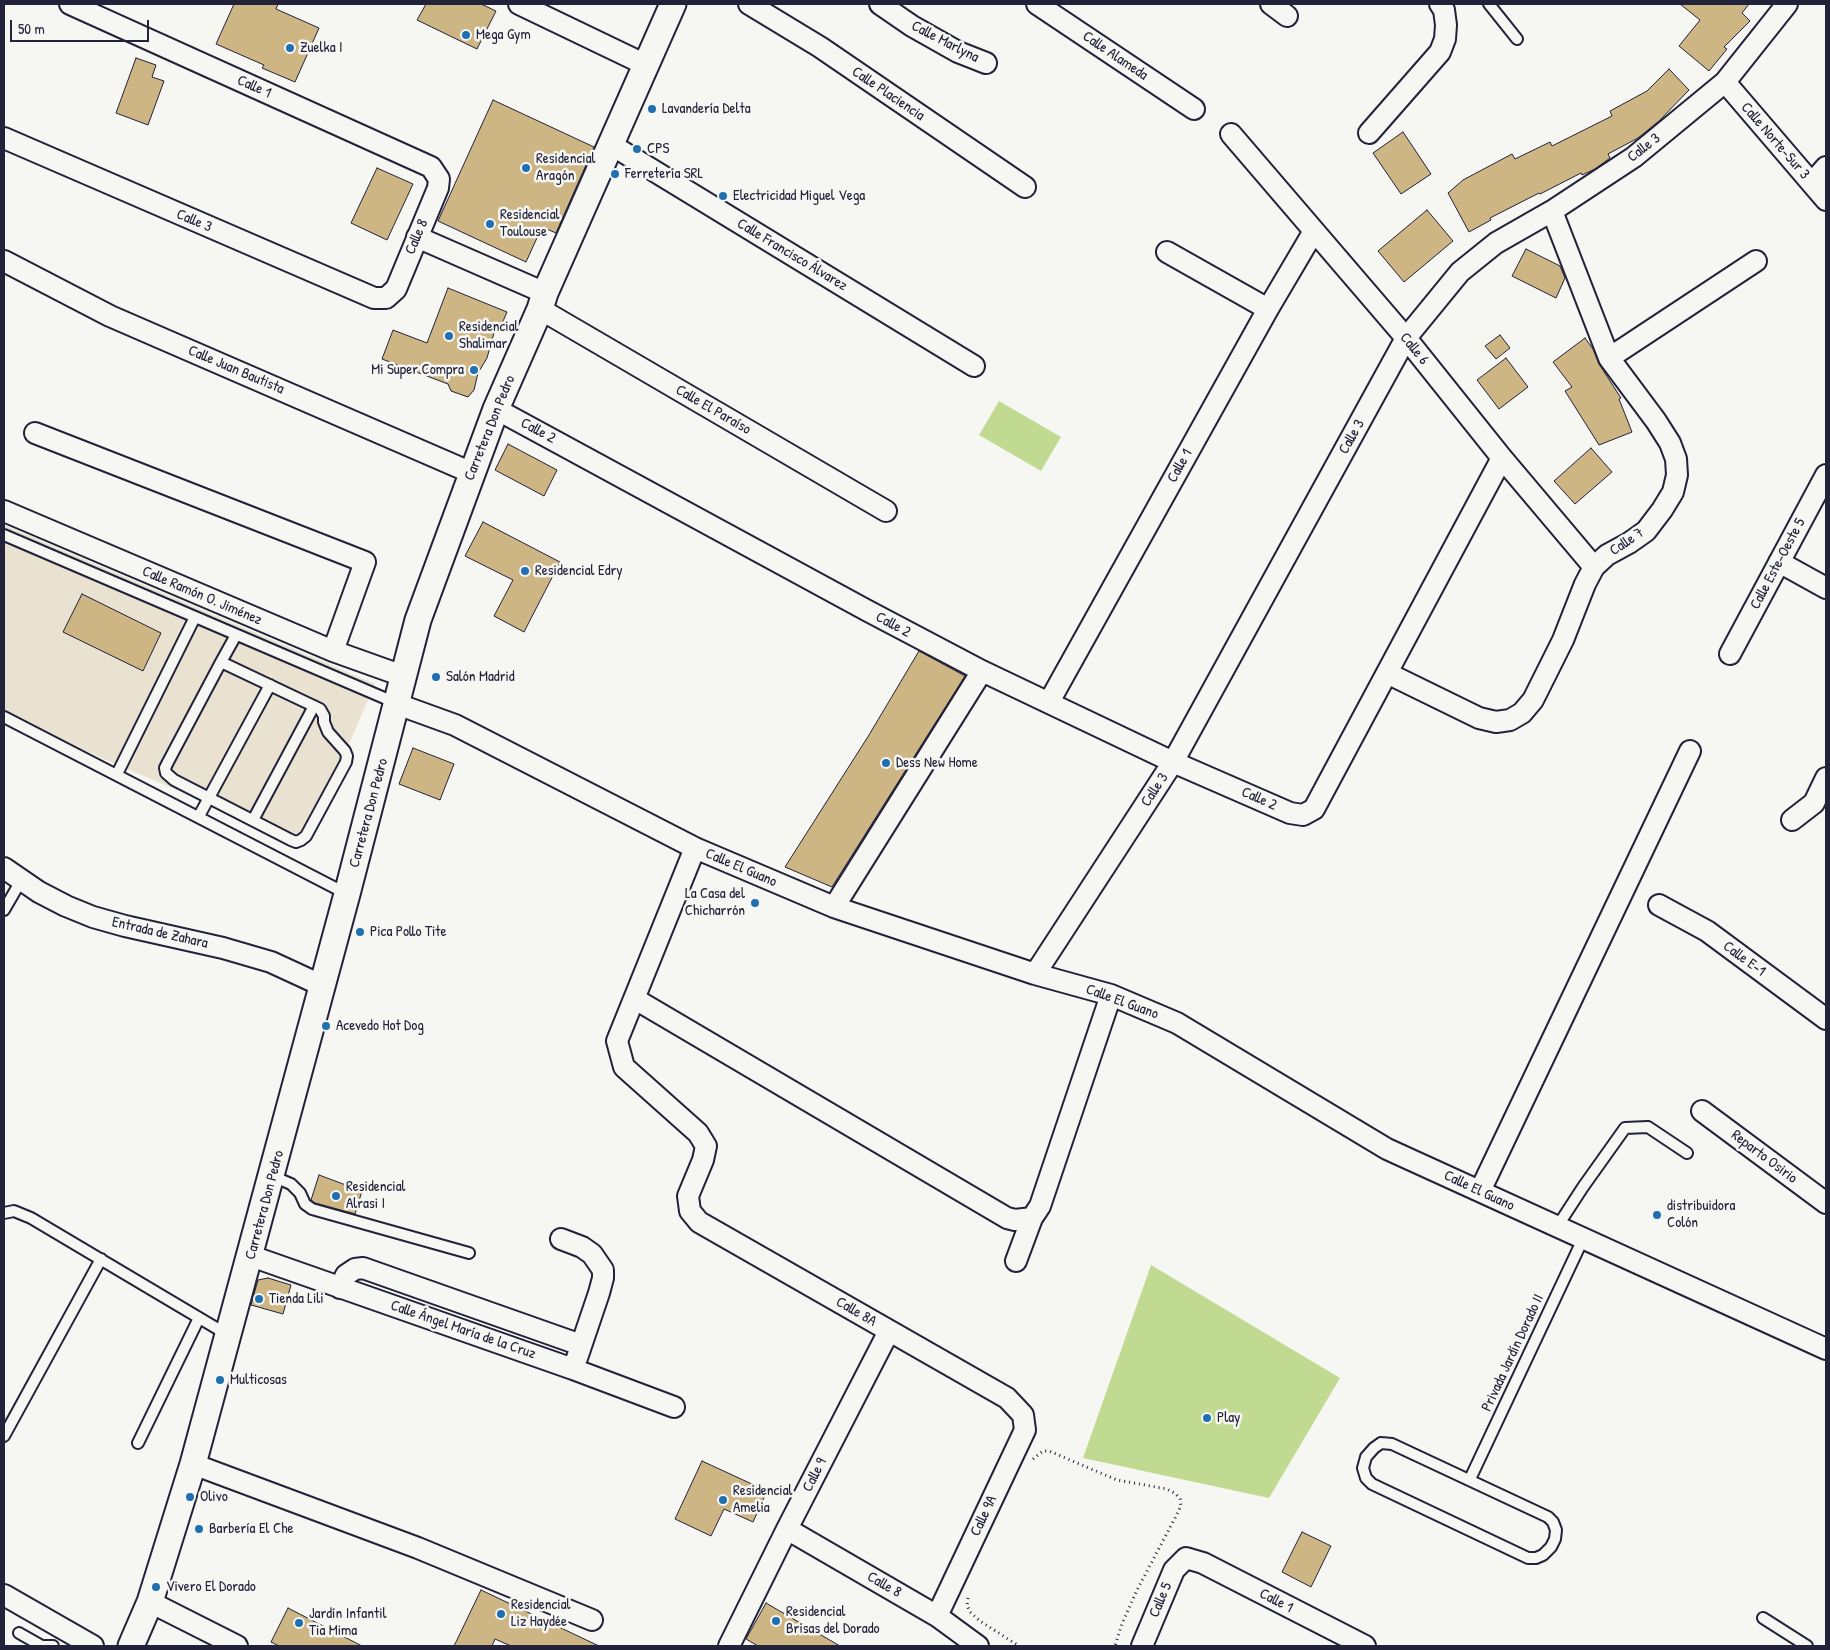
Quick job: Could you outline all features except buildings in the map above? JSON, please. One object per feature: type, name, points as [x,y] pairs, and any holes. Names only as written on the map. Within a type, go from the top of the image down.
[{"type":"street","name":"Calle 1","points":[[70,4],[425,164],[435,172]]},
{"type":"street","points":[[519,4],[646,65]]},
{"type":"street","name":"Carretera Don Pedro","points":[[131,1646],[150,1602],[194,1464],[323,986],[418,620],[496,409],[610,144],[673,4]]},
{"type":"street","name":"Calle Placiencia","points":[[749,4],[820,48],[1025,187]]},
{"type":"street","name":"Calle Marlyna","points":[[880,4],[912,26],[958,52],[986,63]]},
{"type":"street","name":"Calle Alameda","points":[[1037,4],[1194,109]]},
{"type":"street","points":[[1271,4],[1288,16]]},
{"type":"street","points":[[1369,133],[1440,52],[1446,40],[1444,10],[1440,4]]},
{"type":"street","name":"Calle 3","points":[[1035,974],[1174,762],[1406,338],[1460,272],[1496,243],[1552,210],[1634,157],[1725,82],[1787,4]]},
{"type":"street","name":"Calle Norte-Sur 3","points":[[1725,82],[1826,200]]},
{"type":"street","name":"Calle 6","points":[[1231,134],[1406,338],[1502,458],[1594,566]]},
{"type":"street","name":"Calle 3","points":[[4,138],[374,298],[386,298]]},
{"type":"street","name":"Calle Francisco Álvarez","points":[[610,144],[974,366]]},
{"type":"street","points":[[1812,183],[1826,167]]},
{"type":"street","name":"Calle 8","points":[[386,298],[396,289],[438,188],[439,179],[435,172]]},
{"type":"street","name":"Calle 7","points":[[1387,673],[1478,718],[1496,722],[1510,720],[1522,713],[1533,700],[1563,640],[1594,566],[1606,555],[1630,543],[1646,531],[1673,492],[1677,475],[1676,459],[1670,443],[1609,358],[1552,210]]},
{"type":"street","name":"Calle 1","points":[[1049,702],[1268,309],[1314,231]]},
{"type":"street","name":"Calle El Paraíso","points":[[417,237],[543,301],[886,511]]},
{"type":"street","points":[[1167,252],[1268,309]]},
{"type":"street","name":"Calle Juan Bautista","points":[[4,261],[110,316],[472,473]]},
{"type":"street","points":[[1609,358],[1756,262]]},
{"type":"street","name":"Calle 2","points":[[496,409],[868,612],[982,671],[1174,762],[1290,813],[1303,815],[1314,809],[1387,673]]},
{"type":"street","points":[[36,433],[365,562],[333,651]]},
{"type":"street","points":[[1387,673],[1502,458]]},
{"type":"street","name":"Calle Este-Oeste 5","points":[[1730,654],[1826,475]]},
{"type":"street","name":"Calle Ramón O. Jiménez","points":[[4,511],[333,651],[402,676]]},
{"type":"street","points":[[1779,562],[1826,588]]},
{"type":"street","points":[[834,907],[982,671]]},
{"type":"street","name":"Calle El Guano","points":[[397,704],[455,725],[695,848],[834,907],[1035,974],[1110,995],[1177,1023],[1387,1150],[1826,1349]]},
{"type":"street","points":[[1480,1191],[1690,751]]},
{"type":"street","points":[[1792,820],[1814,803],[1826,778]]},
{"type":"street","points":[[695,848],[634,999],[1007,1218],[1015,1220],[1032,1218]]},
{"type":"street","name":"Entrada de Zahara","points":[[4,868],[39,892],[93,917],[223,948],[271,962],[323,986]]},
{"type":"street","name":"Calle E-1","points":[[1659,905],[1707,932],[1826,1019]]},
{"type":"street","points":[[1016,1261],[1032,1218],[1040,1206],[1110,995]]},
{"type":"street","name":"Calle 8A","points":[[634,999],[617,1042],[624,1067],[698,1133],[706,1146],[704,1160],[688,1196],[690,1211],[699,1222],[1007,1398],[1022,1415]]},
{"type":"street","name":"Reparto Osirio","points":[[1702,1111],[1826,1203]]},
{"type":"street","points":[[562,1239],[582,1247],[592,1254],[603,1270],[604,1278],[573,1369]]},
{"type":"street","name":"Calle Ángel María de la Cruz","points":[[251,1256],[674,1406]]},
{"type":"street","points":[[340,1288],[346,1275],[355,1269],[363,1268],[581,1345]]},
{"type":"street","name":"Calle 9","points":[[729,1646],[889,1331]]},
{"type":"street","name":"Calle 9A","points":[[937,1616],[1025,1430],[1022,1415]]},
{"type":"street","points":[[194,1464],[418,1548],[592,1620]]},
{"type":"street","name":"Calle 8","points":[[787,1529],[937,1616],[978,1646]]},
{"type":"street","name":"Calle 1","points":[[1186,1558],[1203,1563],[1335,1639],[1365,1646]]},
{"type":"street","name":"Calle 5","points":[[1142,1646],[1174,1570],[1186,1558]]},
{"type":"street","points":[[4,1595],[93,1646]]},
{"type":"street","points":[[150,1602],[236,1646]]},
{"type":"lane","points":[[1489,4],[1517,39]]},
{"type":"lane","points":[[4,535],[397,704]]},
{"type":"lane","points":[[116,774],[195,618]]},
{"type":"lane","points":[[221,662],[314,706],[322,712],[328,732],[345,751],[347,756],[346,762],[306,836],[301,840],[296,842],[174,780],[166,773],[165,768],[221,662],[236,635]]},
{"type":"lane","points":[[199,816],[270,685]]},
{"type":"lane","points":[[253,820],[314,706]]},
{"type":"lane","points":[[4,717],[347,894]]},
{"type":"lane","points":[[4,910],[22,879]]},
{"type":"lane","points":[[1557,1227],[1625,1128],[1648,1128],[1687,1153]]},
{"type":"lane","points":[[272,1176],[291,1184],[300,1193],[304,1204],[312,1209],[469,1253]]},
{"type":"lane","points":[[4,1213],[14,1211],[31,1218],[229,1336]]},
{"type":"lane","name":"Privada Jardín Dorado II","points":[[1470,1480],[1583,1239]]},
{"type":"lane","points":[[4,1436],[101,1259]]},
{"type":"lane","points":[[138,1443],[199,1318]]},
{"type":"lane","points":[[1381,1443],[1392,1444],[1470,1480],[1548,1517],[1553,1522],[1556,1530],[1555,1539],[1551,1547],[1543,1555],[1536,1558],[1528,1558],[1372,1484],[1366,1478],[1363,1468],[1366,1457],[1374,1448],[1381,1443]]},
{"type":"lane","points":[[1763,1618],[1807,1646]]},
{"type":"lane","points":[[19,1633],[42,1646],[53,1646],[60,1642],[68,1632]]},
{"type":"path","points":[[1032,1461],[1043,1451],[1049,1451],[1117,1480],[1168,1488],[1180,1499],[1181,1506],[1137,1590],[1122,1624],[1115,1646]]},
{"type":"path","points":[[968,1596],[967,1605],[970,1612],[980,1621],[1019,1646]]},
{"type":"shaded area","points":[[4,525],[375,684],[305,845],[4,716]]},
{"type":"green space","points":[[999,401],[1061,437],[1041,471],[979,435]]},
{"type":"green space","name":"Play","points":[[1151,1265],[1340,1378],[1269,1498],[1083,1458]]},
{"type":"place","name":"Mega Gym","points":[[466,35]]},
{"type":"place","name":"Zuelka I","points":[[290,48]]},
{"type":"place","name":"Lavandería Delta","points":[[652,109]]},
{"type":"place","name":"CPS","points":[[637,149]]},
{"type":"place","name":"Residencial Aragón","points":[[526,168]]},
{"type":"place","name":"Ferretería SRL","points":[[615,174]]},
{"type":"place","name":"Electricidad Miguel Vega","points":[[723,196]]},
{"type":"place","name":"Residencial Toulouse","points":[[490,224]]},
{"type":"place","name":"Residencial Shalimar","points":[[449,336]]},
{"type":"place","name":"Mi Super Compra","points":[[474,370]]},
{"type":"place","name":"Residencial Edry","points":[[525,571]]},
{"type":"place","name":"Salón Madrid","points":[[436,677]]},
{"type":"place","name":"Dess New Home","points":[[886,763]]},
{"type":"place","name":"La Casa del Chicharrón","points":[[755,903]]},
{"type":"place","name":"Pica Pollo Tite","points":[[360,932]]},
{"type":"place","name":"Acevedo Hot Dog","points":[[326,1026]]},
{"type":"place","name":"Residencial Alrasi I","points":[[336,1196]]},
{"type":"place","name":"distribuidora Colón","points":[[1657,1215]]},
{"type":"place","name":"Tienda Lili","points":[[259,1299]]},
{"type":"place","name":"Multicosas","points":[[220,1380]]},
{"type":"place","name":"Play","points":[[1207,1418]]},
{"type":"place","name":"Olivo","points":[[190,1497]]},
{"type":"place","name":"Residencial Amelia","points":[[723,1500]]},
{"type":"place","name":"Barbería El Che","points":[[199,1529]]},
{"type":"place","name":"Vivero El Dorado","points":[[156,1587]]},
{"type":"place","name":"Residencial Liz Haydée","points":[[501,1614]]},
{"type":"place","name":"Residencial Brisas del Dorado","points":[[776,1621]]},
{"type":"place","name":"Jardín Infantil Tia Mima","points":[[299,1623]]}]
